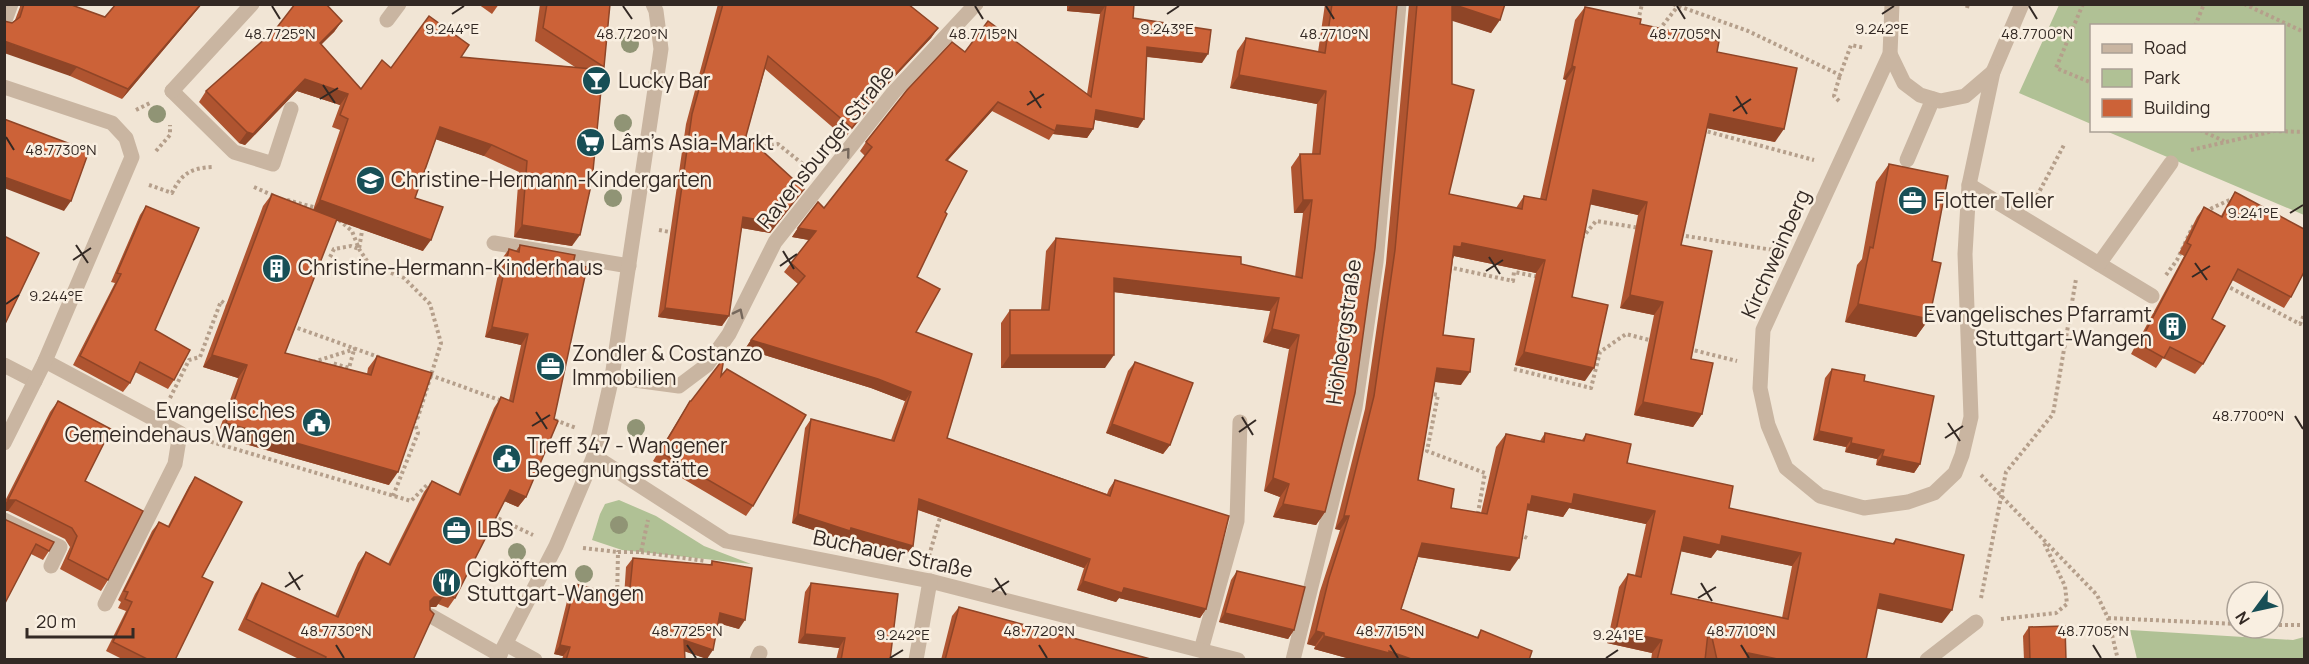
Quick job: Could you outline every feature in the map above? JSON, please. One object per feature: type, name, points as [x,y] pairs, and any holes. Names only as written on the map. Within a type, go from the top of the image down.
[{"type":"street","points":[[4,23],[11,4]]},
{"type":"street","points":[[252,4],[172,91],[234,152],[273,164],[291,109]]},
{"type":"street","points":[[387,20],[399,4]]},
{"type":"street","points":[[501,653],[556,546],[594,456],[599,436],[612,377],[662,49],[653,4]]},
{"type":"street","name":"Ravensburger Straße","points":[[612,377],[679,386],[707,364],[729,334],[775,242],[893,93],[976,4]]},
{"type":"street","name":"Höhbergstraße","points":[[1293,660],[1355,408],[1376,262],[1399,4]]},
{"type":"street","name":"Kirchweinberg","points":[[1892,4],[1890,54],[1763,330],[1760,388],[1768,425],[1786,468],[1820,496],[1864,508],[1908,502],[1934,493],[1955,473],[1971,417],[1965,254],[1969,185],[1993,72],[2022,4]]},
{"type":"street","name":"Kirchweinberg","points":[[1890,54],[1904,83],[1920,95],[1933,99]]},
{"type":"street","points":[[1907,160],[1933,99],[1940,101],[1965,96],[1993,72]]},
{"type":"street","points":[[4,87],[112,123],[126,138],[132,157],[45,362],[4,443]]},
{"type":"street","points":[[2099,264],[2171,163]]},
{"type":"street","points":[[1969,185],[2152,296]]},
{"type":"street","points":[[494,243],[629,266]]},
{"type":"street","points":[[45,362],[180,433],[175,464],[105,604]]},
{"type":"street","points":[[4,365],[35,381]]},
{"type":"street","points":[[1201,650],[1237,521],[1240,422]]},
{"type":"street","name":"Buchauer Straße","points":[[594,456],[726,541],[926,581],[1238,660]]},
{"type":"street","points":[[4,520],[60,547],[51,566]]},
{"type":"street","points":[[916,660],[926,581]]},
{"type":"street","points":[[431,616],[501,653],[535,660]]},
{"type":"street","points":[[1927,660],[1976,622]]},
{"type":"path","points":[[1638,26],[1641,4]]},
{"type":"path","points":[[2083,4],[2056,68],[2090,83]]},
{"type":"path","points":[[2196,24],[2204,4]]},
{"type":"path","points":[[2244,4],[2304,32]]},
{"type":"path","points":[[1654,36],[1676,5],[1748,31],[1840,75],[1851,45]]},
{"type":"path","points":[[112,123],[172,91]]},
{"type":"path","points":[[132,157],[158,151],[170,135],[172,91]]},
{"type":"path","points":[[1699,130],[1838,166]]},
{"type":"path","points":[[2285,131],[2304,132]]},
{"type":"path","points":[[2204,132],[2224,141]]},
{"type":"path","points":[[2171,163],[2183,153],[2224,141],[2269,132]]},
{"type":"path","points":[[2025,219],[2065,143]]},
{"type":"path","points":[[744,149],[778,144],[823,181]]},
{"type":"path","points":[[124,176],[172,193],[178,179],[197,168],[218,167]]},
{"type":"path","points":[[251,185],[279,198],[321,210]]},
{"type":"path","points":[[2187,265],[2176,260],[2192,226],[2212,208],[2234,198],[2244,203]]},
{"type":"path","points":[[332,214],[352,231],[358,249],[369,264],[404,278],[430,304],[441,343],[433,376],[418,417],[414,421],[418,433],[393,496]]},
{"type":"path","points":[[358,249],[364,221]]},
{"type":"path","points":[[1579,242],[1596,221],[1641,228]]},
{"type":"path","points":[[635,225],[680,234]]},
{"type":"path","points":[[1675,234],[1798,255]]},
{"type":"path","points":[[330,257],[334,249],[351,246],[358,249]]},
{"type":"path","points":[[2043,541],[2065,586],[2067,604],[2056,613],[1976,622],[2006,472],[2053,414],[2080,253]]},
{"type":"path","points":[[1440,265],[1513,281],[1514,272],[1548,279]]},
{"type":"path","points":[[2218,281],[2300,324],[2304,315]]},
{"type":"path","points":[[158,421],[189,360],[200,357],[221,302],[227,305]]},
{"type":"path","points":[[291,326],[386,360]]},
{"type":"path","points":[[1514,369],[1591,388],[1600,352],[1626,334],[1660,342]]},
{"type":"path","points":[[1683,348],[1761,367]]},
{"type":"path","points":[[303,365],[356,349]]},
{"type":"path","points":[[330,371],[332,363],[349,368],[356,349]]},
{"type":"path","points":[[424,373],[510,404]]},
{"type":"path","points":[[1427,392],[1438,394],[1427,451],[1485,473],[1478,513],[1485,517]]},
{"type":"path","points":[[554,420],[599,436]]},
{"type":"path","points":[[180,433],[411,501],[428,484],[438,489]]},
{"type":"path","points":[[393,473],[400,476]]},
{"type":"path","points":[[486,512],[556,546],[641,552],[654,496]]},
{"type":"path","points":[[2001,497],[2097,595],[2108,618],[2118,660]]},
{"type":"path","points":[[926,581],[943,505]]},
{"type":"path","points":[[1510,530],[1529,539]]},
{"type":"path","points":[[617,605],[618,552]]},
{"type":"path","points":[[2108,618],[2225,623]]},
{"type":"path","points":[[2285,625],[2304,625]]},
{"type":"green space","points":[[2059,5],[2304,5],[2304,215],[2108,132],[2285,132],[2285,24],[2090,24],[2090,124],[2019,93]]},
{"type":"green space","points":[[619,500],[656,516],[704,546],[751,564],[622,550],[592,540],[605,504]]},
{"type":"green space","points":[[2130,630],[2225,636],[2225,640],[2293,640],[2304,637],[2304,659],[2137,659]]},
{"type":"building","points":[[24,4],[69,4],[105,17],[116,4],[201,4],[128,89],[77,67],[4,41],[4,21],[12,23],[20,17]]},
{"type":"building","points":[[295,4],[326,4],[342,21],[320,43],[361,89],[382,60],[391,68],[429,16],[469,45],[461,57],[603,70],[592,181],[580,235],[522,225],[527,161],[492,145],[440,127],[415,198],[443,207],[431,240],[320,200],[348,119],[340,115],[348,94],[305,79],[253,134],[247,132],[206,91],[275,30]]},
{"type":"building","points":[[547,4],[610,4],[604,67],[543,28]]},
{"type":"building","points":[[723,4],[908,4],[938,28],[893,77],[852,128],[768,56],[746,136],[804,189],[777,223],[743,217],[729,316],[665,308],[692,114]]},
{"type":"building","points":[[1099,4],[1134,4],[1133,18],[1211,30],[1208,54],[1147,47],[1144,119],[1096,110],[1093,129],[1057,125],[1055,131],[998,102],[946,160],[967,171],[945,212],[947,214],[917,277],[940,289],[916,332],[972,354],[947,438],[1110,496],[1115,480],[1229,516],[1206,609],[1124,588],[1122,593],[1083,581],[1090,559],[919,499],[913,546],[851,528],[850,531],[798,514],[811,419],[894,441],[911,392],[878,379],[751,340],[805,276],[791,263],[816,231],[798,228],[818,202],[824,208],[872,147],[866,142],[907,90],[952,42],[965,52],[988,21],[1091,97],[1106,5]]},
{"type":"building","points":[[1332,4],[1397,4],[1375,248],[1355,393],[1325,512],[1283,504],[1289,484],[1273,478],[1299,335],[1272,329],[1279,298],[1114,278],[1114,355],[1010,355],[1010,310],[1049,310],[1056,238],[1241,257],[1241,264],[1302,278],[1312,200],[1303,200],[1300,154],[1320,154],[1326,91],[1239,75],[1246,38],[1325,53]]},
{"type":"building","points":[[1417,4],[1452,4],[1452,84],[1474,90],[1449,194],[1522,209],[1524,196],[1546,200],[1575,67],[1572,66],[1585,7],[1641,19],[1640,24],[1719,41],[1717,52],[1797,68],[1784,129],[1710,114],[1681,245],[1712,251],[1691,359],[1713,363],[1702,414],[1643,402],[1663,302],[1630,295],[1647,202],[1593,190],[1572,297],[1608,305],[1594,368],[1524,352],[1545,260],[1462,243],[1461,247],[1454,246],[1443,335],[1474,339],[1470,372],[1437,368],[1418,480],[1454,489],[1451,508],[1487,514],[1506,434],[1544,442],[1545,433],[1584,441],[1586,434],[1631,444],[1627,463],[1733,486],[1729,508],[1894,544],[1896,539],[1964,555],[1952,610],[1880,594],[1866,660],[1782,660],[1748,653],[1747,660],[1717,660],[1709,624],[1705,660],[1657,660],[1662,640],[1616,630],[1628,574],[1641,577],[1655,511],[1574,494],[1572,504],[1532,496],[1530,505],[1528,504],[1519,558],[1422,543],[1401,609],[1478,638],[1481,630],[1532,651],[1529,660],[1414,660],[1389,651],[1389,653],[1324,636],[1324,633],[1316,631],[1329,578],[1349,516],[1344,516],[1374,396],[1395,250]],"holes":[[[1722,536],[1801,553],[1788,619],[1671,594],[1684,537],[1720,545]]]},
{"type":"building","points":[[1452,4],[1505,4],[1500,20]]},
{"type":"building","points":[[4,119],[89,151],[71,201],[4,177]]},
{"type":"building","points":[[1889,164],[1948,176],[1932,261],[1941,263],[1929,319],[1858,304],[1870,247],[1873,248]]},
{"type":"building","points":[[2235,192],[2304,229],[2304,272],[2291,297],[2238,269],[2212,319],[2225,326],[2203,364],[2170,347],[2164,358],[2139,344],[2191,245],[2187,243],[2204,207],[2222,217]]},
{"type":"building","points":[[272,194],[337,219],[285,353],[371,375],[377,356],[432,373],[398,472],[226,423],[247,365],[212,355]]},
{"type":"building","points":[[146,206],[199,228],[155,330],[190,350],[174,380],[140,362],[130,383],[80,356],[121,274],[117,273]]},
{"type":"building","points":[[4,236],[39,253],[4,326]]},
{"type":"building","points":[[520,245],[575,255],[573,264],[587,267],[554,419],[558,421],[526,497],[510,490],[455,598],[445,593],[443,597],[434,597],[430,601],[430,610],[434,614],[413,660],[325,660],[326,657],[246,619],[262,583],[338,617],[366,552],[390,565],[432,481],[460,495],[501,397],[513,402],[528,334],[492,327],[509,249],[519,252]]},
{"type":"building","points":[[724,358],[721,376],[727,369],[806,415],[753,506],[660,452],[690,401]]},
{"type":"building","points":[[1135,362],[1193,383],[1170,445],[1112,424]]},
{"type":"building","points":[[1832,369],[1865,375],[1864,381],[1934,396],[1920,464],[1882,456],[1884,450],[1851,443],[1852,438],[1819,431]]},
{"type":"building","points":[[58,401],[111,429],[85,481],[143,511],[108,580],[68,559],[77,536],[72,528],[16,500],[8,500]]},
{"type":"building","points":[[195,477],[242,502],[202,577],[213,582],[175,660],[149,660],[113,642],[132,602],[125,599],[128,592],[124,591],[159,522],[169,527]]},
{"type":"building","points":[[4,517],[54,542],[49,551],[36,544],[4,605]]},
{"type":"building","points":[[633,558],[712,565],[712,561],[752,568],[745,620],[720,613],[713,650],[684,640],[685,660],[566,660],[570,647],[560,645],[575,584],[629,598]]},
{"type":"building","points":[[1237,571],[1305,587],[1294,630],[1225,613]]},
{"type":"building","points":[[811,583],[898,594],[890,660],[841,660],[845,638],[805,634]]},
{"type":"building","points":[[959,607],[1154,660],[945,660]]},
{"type":"building","points":[[2065,626],[2066,660],[2030,660],[2029,627]]},
{"type":"place","name":"Lucky Bar","points":[[597,81]]},
{"type":"place","name":"Lâm’s Asia-Markt","points":[[590,143]]},
{"type":"place","name":"Christine-Hermann-Kindergarten","points":[[370,180]]},
{"type":"place","name":"Flotter Teller","points":[[1913,201]]},
{"type":"place","name":"Christine-Hermann-Kinderhaus","points":[[277,268]]},
{"type":"place","name":"Evangelisches Pfarramt Stuttgart-Wangen","points":[[2173,327]]},
{"type":"place","name":"Zondler & Costanzo Immobilien","points":[[551,366]]},
{"type":"place","name":"Evangelisches Gemeindehaus Wangen","points":[[316,423]]},
{"type":"place","name":"Treff 347 - Wangener Begegnungsstätte","points":[[506,458]]},
{"type":"place","name":"LBS","points":[[456,530]]},
{"type":"place","name":"Cigköftem Stuttgart-Wangen","points":[[446,582]]}]
